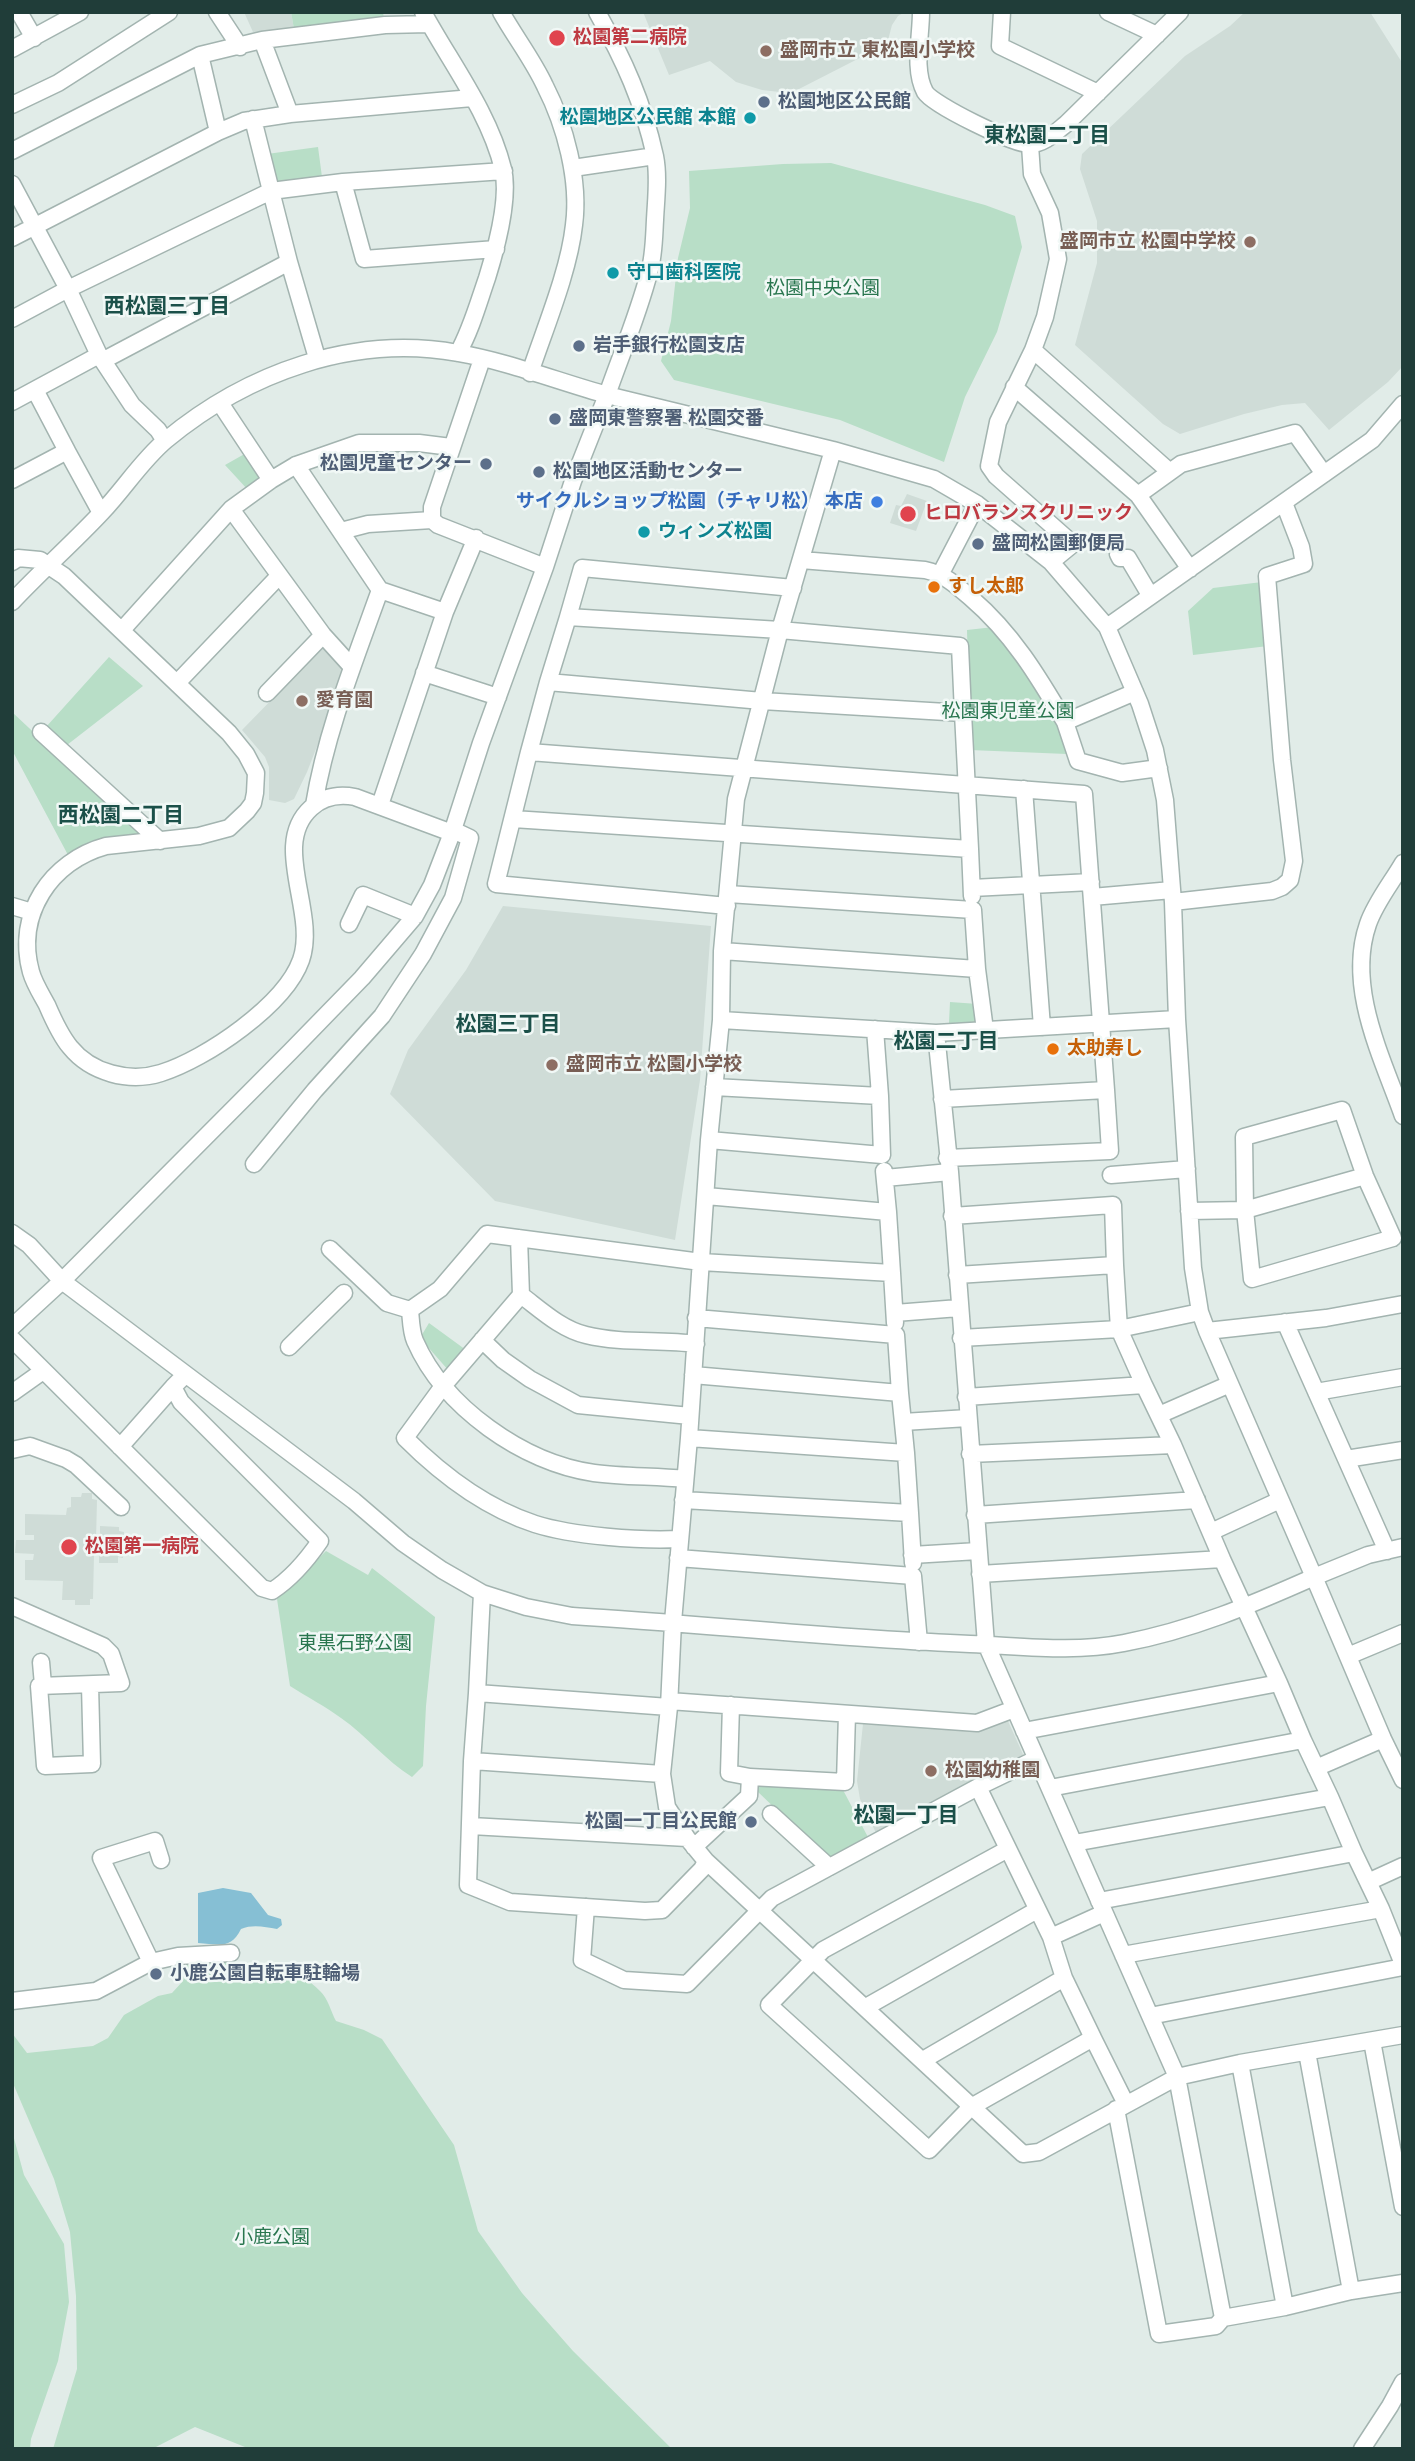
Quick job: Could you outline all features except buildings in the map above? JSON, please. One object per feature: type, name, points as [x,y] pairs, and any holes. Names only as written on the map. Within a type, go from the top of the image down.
[{"type":"street","points":[[19,12],[34,38]]},
{"type":"street","points":[[12,49],[80,12]]},
{"type":"street","points":[[12,106],[58,83],[169,12]]},
{"type":"street","points":[[217,12],[240,47]]},
{"type":"street","points":[[501,12],[545,84],[561,123],[573,168],[574,224],[562,277],[530,373]]},
{"type":"street","points":[[12,1327],[62,1281],[362,978],[415,915],[432,885],[573,481],[607,395],[650,271],[656,198],[655,156],[644,107],[597,12]]},
{"type":"street","points":[[921,12],[919,68],[920,80],[926,94],[943,108],[1015,141],[1030,145],[1049,138],[1180,12]]},
{"type":"street","points":[[1002,12],[1000,46],[1098,93]]},
{"type":"street","points":[[1108,12],[1157,34]]},
{"type":"street","points":[[12,151],[200,55],[262,40],[385,25],[426,16],[489,129],[504,171],[504,206],[496,249],[467,338],[458,353]]},
{"type":"street","points":[[262,40],[290,114]]},
{"type":"street","points":[[200,55],[218,132]]},
{"type":"street","points":[[12,238],[218,132],[253,119],[472,98]]},
{"type":"street","points":[[253,119],[289,262],[317,358]]},
{"type":"street","points":[[1030,145],[1032,174],[1050,213],[1058,259],[1045,317],[1033,350],[998,422],[989,466],[996,476],[1073,544],[1051,562]]},
{"type":"street","points":[[573,168],[655,156]]},
{"type":"street","points":[[12,319],[271,191],[342,182],[504,171]]},
{"type":"street","points":[[342,182],[364,259],[496,249]]},
{"type":"street","points":[[12,184],[102,358],[132,405],[158,430],[165,441]]},
{"type":"street","points":[[12,402],[289,262]]},
{"type":"street","points":[[12,602],[101,513],[165,441],[220,403],[270,376],[317,358],[376,349],[458,353],[607,395],[833,450],[934,479],[977,504],[1051,562],[1107,627],[1135,692],[1159,768],[1165,800],[1172,896],[1193,1268],[1200,1311],[1383,1740],[1403,1780]]},
{"type":"street","points":[[1033,350],[1170,472]]},
{"type":"street","points":[[432,520],[432,507],[482,359]]},
{"type":"street","points":[[1014,387],[1138,495],[1190,569]]},
{"type":"street","points":[[35,390],[101,513]]},
{"type":"street","points":[[220,403],[271,480]]},
{"type":"street","points":[[1107,627],[1371,440],[1403,404]]},
{"type":"street","points":[[1138,495],[1181,464],[1295,433],[1324,474]]},
{"type":"street","points":[[122,630],[232,509],[296,465],[359,443],[419,443],[452,447]]},
{"type":"street","points":[[12,480],[67,450]]},
{"type":"street","points":[[833,450],[780,630],[736,799],[722,951],[721,1020],[713,1087],[691,1416],[662,1774],[667,1807],[706,1861],[1018,2151],[1028,2155],[1039,2152],[1177,2077],[1240,2063],[1403,2035]]},
{"type":"street","points":[[296,465],[380,590],[444,612]]},
{"type":"street","points":[[972,888],[1031,885],[1172,896],[1272,891],[1290,880],[1294,861],[1282,760],[1267,576],[1304,564],[1301,547],[1284,503]]},
{"type":"street","points":[[941,573],[977,504]]},
{"type":"street","points":[[232,509],[323,635],[352,667]]},
{"type":"street","points":[[341,531],[368,524],[432,520],[438,525],[477,538],[545,567]]},
{"type":"street","points":[[380,805],[444,612],[477,538]]},
{"type":"street","points":[[1118,554],[1120,558],[1128,558],[1150,595]]},
{"type":"street","points":[[12,562],[18,558],[40,560],[64,576],[229,733],[246,754],[256,773],[253,803],[229,828],[160,841],[106,846],[83,854],[52,877],[32,912],[27,942],[30,971],[70,1046],[95,1068],[127,1077],[153,1076],[181,1067],[199,1058],[280,996],[302,958],[305,929],[293,841],[302,817],[314,805],[329,797],[344,795],[380,805],[470,838],[453,898],[423,954],[382,1016],[315,1090],[254,1164]]},
{"type":"street","points":[[801,560],[941,573],[987,612],[1034,668],[1065,723],[1078,761],[1122,773],[1159,768]]},
{"type":"street","points":[[793,587],[582,569],[548,682],[496,884],[727,900],[973,910]]},
{"type":"street","points":[[177,683],[279,576]]},
{"type":"street","points":[[314,805],[318,777],[352,667],[380,590]]},
{"type":"street","points":[[568,617],[780,630],[960,646],[973,910],[985,1030]]},
{"type":"street","points":[[267,693],[323,635]]},
{"type":"street","points":[[424,673],[498,697]]},
{"type":"street","points":[[548,682],[762,701],[963,713]]},
{"type":"street","points":[[1065,723],[1135,692]]},
{"type":"street","points":[[41,732],[160,841]]},
{"type":"street","points":[[529,752],[1084,794]]},
{"type":"street","points":[[1090,764],[1084,794],[1102,1024],[1119,1329],[1381,1909],[1403,1965],[1150,2016]]},
{"type":"street","points":[[1024,789],[1042,1027]]},
{"type":"street","points":[[513,819],[970,849]]},
{"type":"street","points":[[1403,863],[1368,923],[1362,963],[1363,995],[1371,1026],[1403,1116]]},
{"type":"street","points":[[349,924],[363,895],[415,915]]},
{"type":"street","points":[[12,906],[32,912]]},
{"type":"street","points":[[722,951],[977,969]]},
{"type":"street","points":[[721,1020],[936,1032],[1177,1019]]},
{"type":"street","points":[[875,1029],[919,1642]]},
{"type":"street","points":[[936,1032],[986,1644],[1177,2077],[1223,2318]]},
{"type":"street","points":[[713,1087],[880,1096]]},
{"type":"street","points":[[942,1099],[1106,1090]]},
{"type":"street","points":[[1342,1110],[1365,1176],[1393,1238],[1252,1279],[1245,1210],[1244,1137],[1342,1110]]},
{"type":"street","points":[[709,1140],[882,1154]]},
{"type":"street","points":[[885,1178],[948,1165],[1110,1151]]},
{"type":"street","points":[[1111,1175],[1187,1169]]},
{"type":"street","points":[[1189,1211],[1245,1210],[1365,1176]]},
{"type":"street","points":[[706,1196],[888,1212]]},
{"type":"street","points":[[951,1216],[1113,1205]]},
{"type":"street","points":[[12,1233],[29,1245],[62,1281],[354,1501],[403,1543],[482,1593],[526,1607],[572,1616],[919,1642],[1059,1650],[1122,1644],[1186,1629],[1368,1555],[1395,1549],[1346,1459],[1285,1322]]},
{"type":"street","points":[[410,1310],[440,1289],[486,1234],[701,1262],[892,1273]]},
{"type":"street","points":[[519,1238],[521,1295],[443,1386],[405,1438],[426,1460],[481,1499],[535,1524],[650,1540],[680,1539]]},
{"type":"street","points":[[330,1249],[387,1303],[410,1310]]},
{"type":"street","points":[[957,1275],[1115,1265]]},
{"type":"street","points":[[289,1347],[344,1293]]},
{"type":"street","points":[[521,1295],[562,1325],[585,1335],[617,1340],[696,1344]]},
{"type":"street","points":[[1207,1331],[1403,1304]]},
{"type":"street","points":[[895,1312],[958,1308]]},
{"type":"street","points":[[410,1310],[414,1340],[443,1386],[470,1413],[505,1439],[546,1461],[594,1473],[685,1479]]},
{"type":"street","points":[[961,1338],[1119,1329],[1200,1311]]},
{"type":"street","points":[[696,1318],[896,1335]]},
{"type":"street","points":[[12,1339],[262,1588],[272,1591],[284,1584],[308,1559],[320,1541],[181,1402],[173,1387]]},
{"type":"street","points":[[482,1340],[503,1360],[530,1379],[578,1405],[691,1416]]},
{"type":"street","points":[[12,1393],[43,1370]]},
{"type":"street","points":[[120,1447],[185,1375]]},
{"type":"street","points":[[693,1375],[900,1393]]},
{"type":"street","points":[[1316,1392],[1403,1377]]},
{"type":"street","points":[[1159,1416],[1230,1384]]},
{"type":"street","points":[[966,1396],[1144,1385]]},
{"type":"street","points":[[903,1422],[968,1418]]},
{"type":"street","points":[[689,1438],[906,1452]]},
{"type":"street","points":[[970,1454],[1173,1445]]},
{"type":"street","points":[[12,1450],[30,1446],[76,1465],[121,1507]]},
{"type":"street","points":[[1346,1459],[1403,1450]]},
{"type":"street","points":[[684,1500],[910,1514]]},
{"type":"street","points":[[975,1516],[1197,1500]]},
{"type":"street","points":[[1211,1532],[1280,1500]]},
{"type":"street","points":[[912,1555],[978,1551]]},
{"type":"street","points":[[678,1558],[913,1576]]},
{"type":"street","points":[[980,1574],[1222,1559]]},
{"type":"street","points":[[482,1593],[468,1885],[510,1902],[662,1910],[706,1861]]},
{"type":"street","points":[[12,1606],[103,1646],[111,1654],[121,1683],[39,1686],[45,1766],[92,1764],[90,1685]]},
{"type":"street","points":[[1348,1656],[1403,1633]]},
{"type":"street","points":[[41,1662],[44,1685]]},
{"type":"street","points":[[1024,1731],[1279,1683]]},
{"type":"street","points":[[478,1693],[731,1705],[977,1723],[1014,1709]]},
{"type":"street","points":[[731,1705],[729,1773],[750,1777],[845,1782],[847,1714]]},
{"type":"street","points":[[1050,1788],[1303,1740]]},
{"type":"street","points":[[1316,1768],[1383,1740]]},
{"type":"street","points":[[586,1907],[582,1960],[624,1980],[687,1984],[772,1898],[978,1787],[1037,1759]]},
{"type":"street","points":[[472,1761],[662,1774]]},
{"type":"street","points":[[471,1826],[691,1842],[749,1796],[750,1777]]},
{"type":"street","points":[[978,1787],[1051,1937],[1064,1978],[1121,2106],[1158,2334],[1216,2326],[1223,2318],[1403,2283]]},
{"type":"street","points":[[1074,1843],[1330,1797]]},
{"type":"street","points":[[771,1814],[829,1867]]},
{"type":"street","points":[[151,1962],[102,1858],[155,1841],[161,1860]]},
{"type":"street","points":[[1008,1849],[823,1950],[769,2005],[929,2150],[971,2107],[1093,2038]]},
{"type":"street","points":[[1051,1937],[1102,1907],[1354,1853]]},
{"type":"street","points":[[1368,1882],[1403,1866]]},
{"type":"street","points":[[1123,1955],[1381,1909]]},
{"type":"street","points":[[866,2007],[1037,1910]]},
{"type":"street","points":[[12,2001],[96,1991],[151,1962],[178,1956],[231,1953]]},
{"type":"street","points":[[923,2060],[1064,1978]]},
{"type":"street","points":[[1372,2041],[1399,2166],[1403,2207]]},
{"type":"street","points":[[1307,2052],[1351,2291]]},
{"type":"street","points":[[1240,2063],[1285,2307]]},
{"type":"street","points":[[1362,2449],[1403,2382]]},
{"type":"shaded area","points":[[244,12],[291,12],[294,29],[253,32]]},
{"type":"shaded area","name":"盛岡市立 東松園小学校","points":[[643,12],[905,12],[898,16],[892,25],[887,44],[799,89],[780,92],[736,82],[710,61],[669,75]]},
{"type":"shaded area","name":"盛岡市立 松園中学校","points":[[1245,12],[1370,12],[1403,64],[1403,366],[1388,382],[1329,430],[1305,403],[1282,405],[1244,414],[1180,434],[1163,424],[1075,345],[1097,263],[1097,221],[1080,169],[1082,154],[1185,56],[1230,26]]},
{"type":"shaded area","name":"ヒロバランスクリニック","points":[[907,494],[927,501],[916,531],[890,523],[896,505],[901,506]]},
{"type":"shaded area","name":"愛育園","points":[[322,648],[346,672],[294,799],[285,803],[269,800],[269,767],[265,757],[242,730]]},
{"type":"shaded area","name":"盛岡市立 松園小学校","points":[[503,906],[711,926],[700,1080],[675,1240],[495,1201],[390,1094],[408,1050],[466,970]]},
{"type":"shaded area","name":"松園第一病院","points":[[82,1493],[92,1493],[92,1499],[97,1500],[96,1540],[100,1540],[100,1526],[119,1527],[119,1531],[124,1532],[123,1558],[118,1557],[118,1563],[99,1563],[99,1555],[94,1555],[93,1599],[90,1599],[90,1605],[75,1605],[75,1600],[62,1600],[63,1581],[25,1580],[25,1560],[33,1560],[34,1554],[15,1553],[16,1540],[34,1540],[34,1535],[25,1535],[25,1514],[66,1515],[67,1508],[71,1507],[71,1497],[81,1497]]},
{"type":"shaded area","name":"松園幼稚園","points":[[1008,1721],[1026,1761],[876,1833],[860,1799],[857,1781],[863,1724],[980,1729]]},
{"type":"green space","points":[[291,12],[383,12],[384,19],[294,29]]},
{"type":"green space","points":[[318,147],[322,177],[276,182],[267,154]]},
{"type":"green space","name":"松園中央公園","points":[[831,163],[985,205],[1015,216],[1022,247],[997,332],[965,397],[944,462],[840,420],[674,380],[661,361],[671,321],[678,258],[690,208],[689,171]]},
{"type":"green space","points":[[248,452],[266,478],[248,490],[225,465]]},
{"type":"green space","points":[[1262,582],[1268,646],[1193,655],[1188,611],[1213,588]]},
{"type":"green space","name":"松園東児童公園","points":[[994,627],[1024,661],[1058,725],[1067,754],[970,750],[967,630]]},
{"type":"green space","points":[[109,657],[143,686],[67,745],[46,727]]},
{"type":"green space","points":[[12,712],[143,835],[100,840],[68,855],[12,750]]},
{"type":"green space","points":[[950,1002],[978,1004],[979,1022],[949,1023]]},
{"type":"green space","points":[[429,1323],[466,1350],[449,1371],[420,1338]]},
{"type":"green space","name":"東黒石野公園","points":[[326,1551],[368,1575],[372,1568],[435,1617],[423,1766],[412,1777],[329,1709],[290,1686],[277,1599]]},
{"type":"green space","points":[[757,1785],[843,1790],[869,1839],[834,1859],[827,1858],[757,1791]]},
{"type":"green space","name":"小鹿公園","points":[[232,1962],[279,1968],[302,1977],[323,1994],[336,2021],[382,2039],[454,2145],[478,2231],[522,2293],[573,2351],[672,2449],[250,2449],[195,2427],[152,2449],[53,2449],[77,2369],[76,2296],[70,2232],[54,2179],[12,2081],[12,2033],[27,2053],[93,2046],[108,2038],[124,2015],[158,1996],[172,1993],[183,1981],[184,1963]]},
{"type":"green space","points":[[12,2131],[24,2175],[64,2244],[69,2302],[58,2361],[30,2449],[12,2449]]},
{"type":"water","points":[[223,1888],[251,1893],[268,1915],[281,1919],[282,1925],[277,1929],[246,1927],[228,1943],[198,1943],[198,1893]]},
{"type":"place","name":"松園第二病院","points":[[557,38]]},
{"type":"place","name":"盛岡市立 東松園小学校","points":[[766,51]]},
{"type":"place","name":"松園地区公民館","points":[[764,102]]},
{"type":"place","name":"松園地区公民館 本館","points":[[750,118]]},
{"type":"place","name":"盛岡市立 松園中学校","points":[[1250,242]]},
{"type":"place","name":"守口歯科医院","points":[[613,273]]},
{"type":"place","name":"岩手銀行松園支店","points":[[579,346]]},
{"type":"place","name":"盛岡東警察署 松園交番","points":[[555,419]]},
{"type":"place","name":"松園児童センター","points":[[486,464]]},
{"type":"place","name":"松園地区活動センター","points":[[539,472]]},
{"type":"place","name":"サイクルショップ松園（チャリ松） 本店","points":[[877,502]]},
{"type":"place","name":"ヒロバランスクリニック","points":[[908,514]]},
{"type":"place","name":"ウィンズ松園","points":[[644,532]]},
{"type":"place","name":"盛岡松園郵便局","points":[[978,544]]},
{"type":"place","name":"すし太郎","points":[[934,587]]},
{"type":"place","name":"愛育園","points":[[302,701]]},
{"type":"place","name":"太助寿し","points":[[1053,1049]]},
{"type":"place","name":"盛岡市立 松園小学校","points":[[552,1065]]},
{"type":"place","name":"松園第一病院","points":[[69,1547]]},
{"type":"place","name":"松園幼稚園","points":[[931,1771]]},
{"type":"place","name":"松園一丁目公民館","points":[[751,1822]]},
{"type":"place","name":"小鹿公園自転車駐輪場","points":[[156,1974]]},
{"type":"district","name":"東松園二丁目","points":[[1047,136]]},
{"type":"district","name":"西松園三丁目","points":[[167,307]]},
{"type":"district","name":"西松園二丁目","points":[[121,816]]},
{"type":"district","name":"松園三丁目","points":[[508,1025]]},
{"type":"district","name":"松園二丁目","points":[[946,1042]]},
{"type":"district","name":"松園一丁目","points":[[906,1816]]}]
